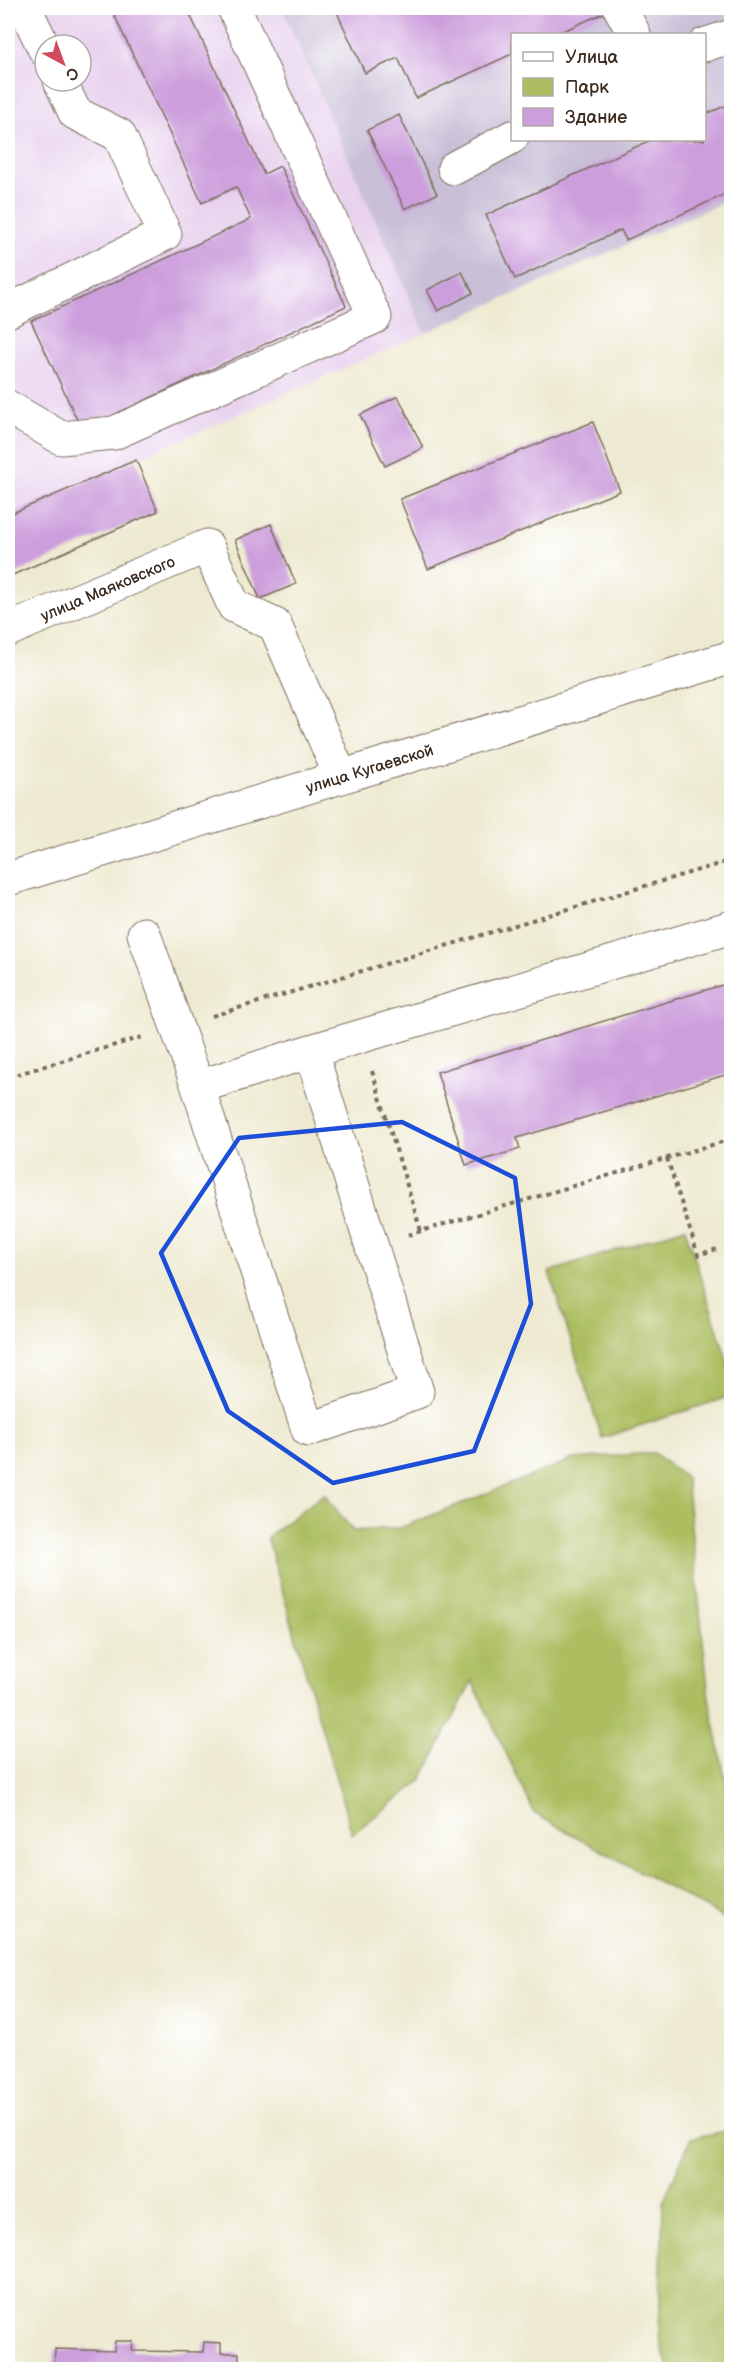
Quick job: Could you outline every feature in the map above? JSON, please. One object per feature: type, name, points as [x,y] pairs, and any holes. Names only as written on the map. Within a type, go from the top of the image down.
[{"type":"street","points":[[25,8],[37,33]]},
{"type":"street","points":[[8,407],[61,438],[114,433],[375,317],[234,8]]},
{"type":"street","points":[[620,8],[633,33]]},
{"type":"street","points":[[706,45],[732,36]]},
{"type":"street","points":[[8,311],[165,234],[119,135],[75,113],[66,93]]},
{"type":"street","points":[[454,168],[511,138]]},
{"type":"street","name":"улица Маяковского","points":[[8,630],[207,546],[234,606],[275,625],[341,777]]},
{"type":"street","name":"улица Кугаевской","points":[[8,879],[732,657]]},
{"type":"street","points":[[198,1087],[311,1051],[732,927]]},
{"type":"street","points":[[144,934],[198,1087],[308,1430],[417,1392],[311,1051]]},
{"type":"path","points":[[8,1077],[732,860]]},
{"type":"path","points":[[383,1066],[372,1070],[422,1231],[732,1139]]},
{"type":"path","points":[[667,1158],[698,1255],[720,1248]]},
{"type":"highlighted area","points":[[402,1122],[515,1178],[531,1304],[474,1451],[333,1483],[228,1411],[161,1253],[239,1138]]},
{"type":"shaded area","points":[[8,8],[282,8],[425,333],[8,515]]},
{"type":"shaded area","points":[[282,8],[731,8],[731,199],[425,333]]},
{"type":"green space","points":[[685,1228],[731,1372],[731,1396],[602,1438],[549,1272]]},
{"type":"green space","points":[[654,1453],[686,1478],[709,1698],[731,1807],[731,1899],[724,1918],[535,1814],[472,1681],[421,1781],[352,1834],[267,1537],[324,1494],[353,1531],[400,1528],[573,1459]]},
{"type":"green space","points":[[731,2130],[731,2369],[668,2369],[659,2336],[663,2202],[691,2138]]},
{"type":"building","points":[[111,8],[187,8],[264,174],[280,166],[346,306],[82,430],[31,321],[251,219],[236,187],[202,203]]},
{"type":"building","points":[[335,8],[602,8],[604,13],[558,33],[511,33],[511,54],[416,98],[398,58],[365,73]]},
{"type":"building","points":[[732,103],[732,191],[626,240],[621,230],[515,279],[486,215],[649,141],[706,141],[706,114]]},
{"type":"building","points":[[399,115],[437,194],[405,209],[367,130]]},
{"type":"building","points":[[462,272],[473,293],[438,311],[427,290]]},
{"type":"building","points":[[398,396],[423,448],[385,466],[360,415]]},
{"type":"building","points":[[593,422],[620,491],[428,569],[400,499]]},
{"type":"building","points":[[136,460],[158,511],[8,577],[8,515]]},
{"type":"building","points":[[271,524],[296,584],[260,599],[235,540]]},
{"type":"building","points":[[732,982],[732,1073],[517,1138],[520,1149],[466,1165],[437,1072]]},
{"type":"building","points":[[115,2341],[133,2341],[132,2351],[203,2352],[204,2342],[221,2343],[221,2353],[239,2353],[239,2370],[54,2370],[55,2349],[114,2351]]},
{"type":"building","points":[[325,2367],[343,2367],[343,2370],[325,2370]]}]
